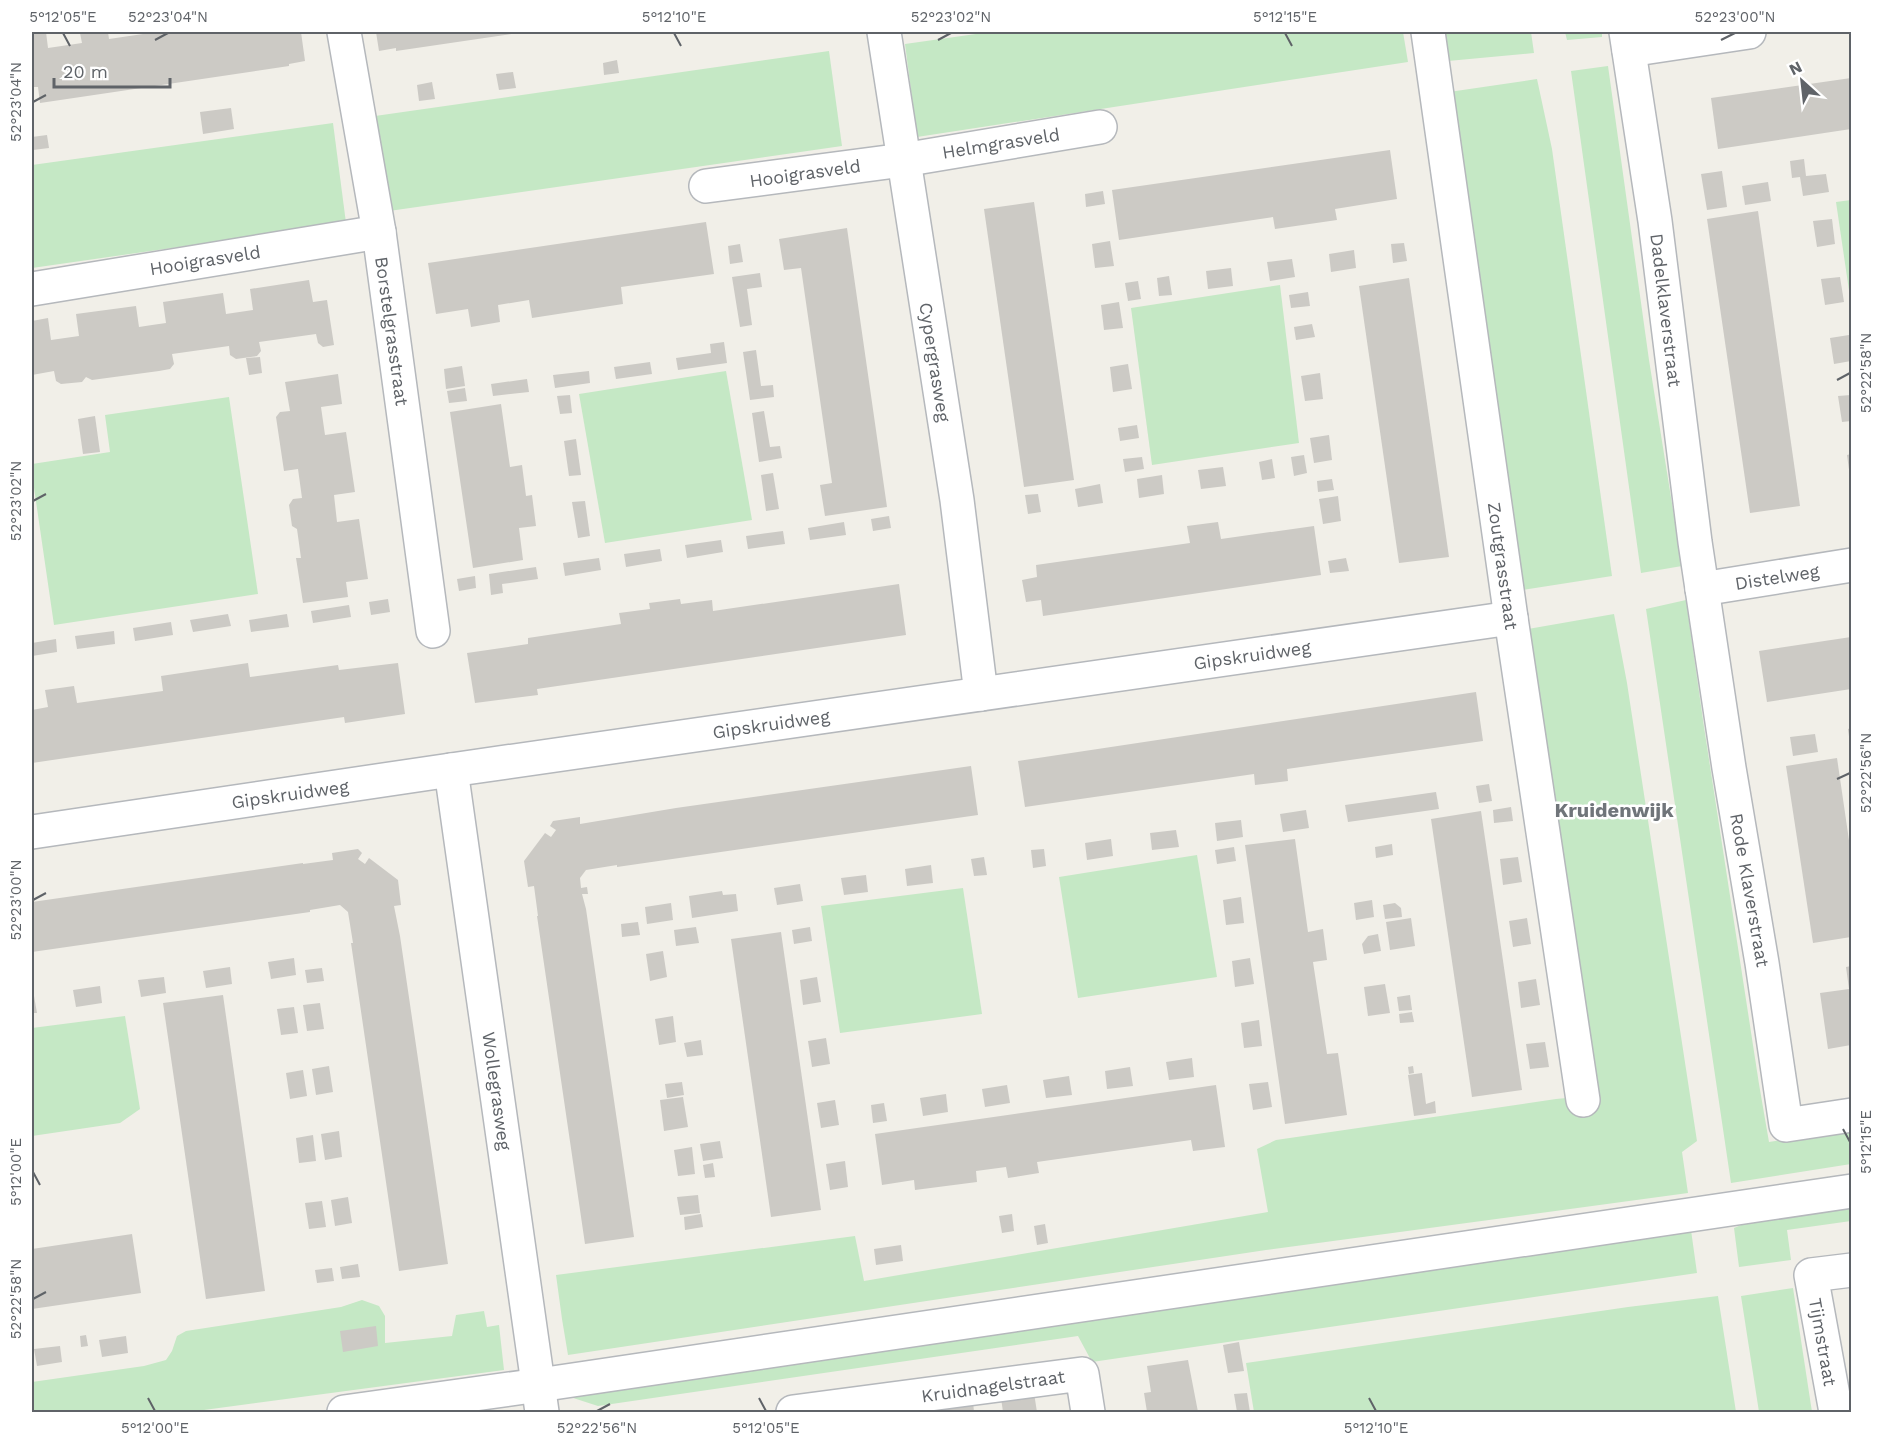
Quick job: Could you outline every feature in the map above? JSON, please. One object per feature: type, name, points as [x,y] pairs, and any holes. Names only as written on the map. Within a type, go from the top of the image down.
[{"type":"street","name":"Borstelgrasstraat","points":[[344,32],[379,232],[433,631]]},
{"type":"street","name":"Cypergrasweg","points":[[884,32],[957,500],[981,694]]},
{"type":"street","name":"Zoutgrasstraat","points":[[1428,32],[1511,618],[1583,1100]]},
{"type":"street","points":[[1628,41],[1749,32]]},
{"type":"street","name":"Dadelklaverstraat","points":[[1628,41],[1655,221],[1702,589]]},
{"type":"street","name":"Helmgrasveld","points":[[903,159],[1100,128]]},
{"type":"street","name":"Hooigrasveld","points":[[706,186],[903,159]]},
{"type":"street","name":"Hooigrasveld","points":[[32,289],[379,232]]},
{"type":"street","name":"Distelweg","points":[[1702,589],[1851,565]]},
{"type":"street","name":"Rode Klaverstraat","points":[[1702,589],[1786,1125],[1851,1115]]},
{"type":"street","name":"Gipskruidweg","points":[[32,832],[1511,618]]},
{"type":"street","name":"Wollegrasweg","points":[[451,770],[541,1399]]},
{"type":"street","points":[[344,1413],[541,1399],[1851,1191]]},
{"type":"street","name":"Tijmstraat","points":[[1836,1413],[1811,1275],[1851,1270]]},
{"type":"street","name":"Kruidnagelstraat","points":[[793,1413],[1082,1374],[1088,1413]]},
{"type":"green space","points":[[990,32],[1403,32],[1408,62],[917,137],[905,44]]},
{"type":"green space","points":[[1443,32],[1531,32],[1534,53],[1448,61]]},
{"type":"green space","points":[[1565,32],[1602,32],[1602,37],[1567,40]]},
{"type":"green space","points":[[829,51],[842,146],[382,212],[368,117]]},
{"type":"green space","points":[[1608,66],[1649,360],[1682,566],[1641,573],[1571,71]]},
{"type":"green space","points":[[1537,79],[1552,149],[1612,576],[1522,590],[1449,92]]},
{"type":"green space","points":[[333,123],[346,223],[32,268],[32,165]]},
{"type":"green space","points":[[1852,200],[1851,304],[1836,202]]},
{"type":"green space","points":[[1280,285],[1299,443],[1152,465],[1131,308]]},
{"type":"green space","points":[[726,371],[752,520],[605,543],[579,394]]},
{"type":"green space","points":[[229,397],[258,594],[54,625],[32,464],[110,452],[105,415]]},
{"type":"green space","points":[[1686,600],[1769,1142],[1851,1129],[1851,1164],[1731,1183],[1646,609]]},
{"type":"green space","points":[[1614,614],[1627,683],[1697,1141],[1682,1152],[1688,1193],[1266,1250],[568,1355],[556,1275],[855,1236],[864,1281],[1268,1212],[1257,1149],[1276,1140],[1556,1099],[1598,1095],[1528,629]]},
{"type":"green space","points":[[1197,855],[1217,977],[1078,998],[1059,877]]},
{"type":"green space","points":[[963,888],[982,1014],[840,1033],[821,906]]},
{"type":"green space","points":[[125,1016],[140,1109],[120,1123],[32,1136],[32,1028]]},
{"type":"green space","points":[[1851,1207],[1851,1221],[1787,1230],[1791,1260],[1739,1267],[1734,1228],[1751,1221]]},
{"type":"green space","points":[[1691,1230],[1697,1273],[1092,1362],[1078,1336],[598,1406],[567,1396]]},
{"type":"green space","points":[[1793,1288],[1812,1412],[1759,1412],[1741,1296]]},
{"type":"green space","points":[[1718,1296],[1736,1412],[1254,1412],[1246,1363]]},
{"type":"green space","points":[[362,1300],[379,1306],[385,1316],[385,1343],[452,1336],[456,1315],[484,1311],[487,1327],[499,1325],[504,1370],[189,1412],[32,1412],[32,1382],[144,1366],[166,1360],[177,1336],[186,1331],[341,1307]]},
{"type":"building","points":[[32,32],[46,32],[48,48],[82,43],[80,33],[93,32],[108,32],[109,39],[143,34],[143,32],[301,32],[305,61],[289,64],[289,66],[40,103],[38,87],[32,87]]},
{"type":"building","points":[[376,32],[519,33],[396,51],[396,48],[379,51]]},
{"type":"building","points":[[617,60],[619,73],[604,75],[603,63]]},
{"type":"building","points":[[513,72],[516,88],[499,90],[496,74]]},
{"type":"building","points":[[1851,78],[1851,129],[1718,149],[1711,98]]},
{"type":"building","points":[[432,82],[435,99],[419,101],[417,85]]},
{"type":"building","points":[[231,108],[234,129],[203,134],[200,112]]},
{"type":"building","points":[[47,135],[49,148],[33,150],[32,137]]},
{"type":"building","points":[[1390,150],[1397,199],[1335,209],[1337,220],[1275,229],[1273,217],[1119,240],[1112,190]]},
{"type":"building","points":[[1804,159],[1806,176],[1826,174],[1829,192],[1803,196],[1800,177],[1792,178],[1790,161]]},
{"type":"building","points":[[1722,171],[1727,207],[1707,210],[1701,174]]},
{"type":"building","points":[[1768,182],[1771,201],[1745,205],[1742,186]]},
{"type":"building","points":[[1103,191],[1105,204],[1086,207],[1085,194]]},
{"type":"building","points":[[1034,202],[1074,480],[1024,487],[984,209]]},
{"type":"building","points":[[1758,211],[1800,506],[1750,513],[1707,219]]},
{"type":"building","points":[[1832,219],[1835,244],[1817,247],[1813,221]]},
{"type":"building","points":[[706,222],[714,274],[621,287],[623,304],[532,318],[529,300],[498,305],[500,322],[471,327],[468,309],[436,314],[428,263]]},
{"type":"building","points":[[847,228],[887,507],[825,516],[820,485],[832,483],[801,268],[784,270],[779,239]]},
{"type":"building","points":[[1110,241],[1114,266],[1095,268],[1092,244]]},
{"type":"building","points":[[1404,243],[1407,261],[1393,263],[1391,244]]},
{"type":"building","points":[[740,244],[743,262],[730,264],[728,246]]},
{"type":"building","points":[[1354,250],[1356,268],[1331,272],[1329,254]]},
{"type":"building","points":[[1292,259],[1295,277],[1270,281],[1267,262]]},
{"type":"building","points":[[1231,268],[1233,286],[1208,289],[1206,271]]},
{"type":"building","points":[[760,273],[762,287],[747,289],[752,325],[740,327],[732,277]]},
{"type":"building","points":[[1169,276],[1172,295],[1159,296],[1157,278]]},
{"type":"building","points":[[1840,277],[1844,302],[1825,305],[1821,279]]},
{"type":"building","points":[[1409,278],[1449,557],[1399,563],[1359,286]]},
{"type":"building","points":[[309,280],[313,302],[327,300],[334,345],[323,347],[318,343],[316,334],[259,342],[261,351],[257,356],[236,359],[230,355],[229,346],[172,354],[174,364],[170,369],[159,371],[92,380],[86,377],[82,382],[61,384],[56,381],[54,371],[32,375],[32,321],[48,318],[51,340],[79,336],[76,314],[136,306],[139,327],[166,323],[163,302],[223,293],[226,314],[253,310],[250,289]]},
{"type":"building","points":[[1138,281],[1141,299],[1128,301],[1125,283]]},
{"type":"building","points":[[1308,292],[1310,306],[1291,308],[1289,295]]},
{"type":"building","points":[[1119,302],[1123,328],[1104,330],[1101,305]]},
{"type":"building","points":[[1312,324],[1315,337],[1296,340],[1294,327]]},
{"type":"building","points":[[1849,335],[1851,361],[1834,364],[1830,338]]},
{"type":"building","points":[[724,342],[727,363],[678,370],[676,358],[711,353],[710,344]]},
{"type":"building","points":[[756,350],[761,386],[773,385],[774,397],[750,400],[743,352]]},
{"type":"building","points":[[260,357],[262,373],[249,375],[246,358]]},
{"type":"building","points":[[650,362],[652,374],[616,379],[614,367]]},
{"type":"building","points":[[1128,364],[1132,389],[1113,392],[1110,367]]},
{"type":"building","points":[[462,366],[465,386],[446,389],[444,369]]},
{"type":"building","points":[[589,371],[590,383],[555,388],[553,375]]},
{"type":"building","points":[[1320,373],[1323,399],[1305,401],[1301,376]]},
{"type":"building","points":[[338,374],[342,404],[321,407],[325,435],[346,432],[355,492],[334,495],[337,522],[359,519],[368,579],[346,582],[348,597],[303,603],[296,558],[301,558],[297,529],[292,526],[289,505],[293,499],[302,498],[298,469],[284,471],[276,417],[280,412],[290,411],[285,382]]},
{"type":"building","points":[[527,379],[529,392],[493,396],[491,384]]},
{"type":"building","points":[[465,388],[467,401],[449,403],[447,391]]},
{"type":"building","points":[[570,395],[572,413],[560,414],[557,396]]},
{"type":"building","points":[[1851,395],[1851,421],[1842,422],[1838,396]]},
{"type":"building","points":[[501,404],[510,467],[522,465],[526,496],[532,495],[536,526],[519,528],[523,560],[473,568],[450,412]]},
{"type":"building","points":[[764,411],[770,447],[780,446],[782,458],[759,462],[752,413]]},
{"type":"building","points":[[95,416],[100,452],[83,454],[78,419]]},
{"type":"building","points":[[1137,425],[1139,438],[1120,441],[1118,428]]},
{"type":"building","points":[[1329,435],[1332,460],[1314,463],[1310,438]]},
{"type":"building","points":[[576,439],[581,475],[569,476],[564,441]]},
{"type":"building","points":[[1851,454],[1851,477],[1850,477],[1847,455]]},
{"type":"building","points":[[1304,455],[1307,473],[1294,476],[1291,457]]},
{"type":"building","points":[[1142,457],[1144,469],[1125,472],[1123,459]]},
{"type":"building","points":[[1272,459],[1275,478],[1262,480],[1259,462]]},
{"type":"building","points":[[1223,467],[1226,486],[1201,489],[1198,470]]},
{"type":"building","points":[[773,473],[779,509],[766,511],[761,475]]},
{"type":"building","points":[[1162,475],[1164,494],[1139,498],[1137,479]]},
{"type":"building","points":[[1332,479],[1334,490],[1318,492],[1317,481]]},
{"type":"building","points":[[1100,484],[1103,503],[1078,507],[1075,489]]},
{"type":"building","points":[[1038,494],[1041,512],[1028,514],[1025,495]]},
{"type":"building","points":[[1338,496],[1341,521],[1323,524],[1319,499]]},
{"type":"building","points":[[585,501],[590,536],[578,538],[572,502]]},
{"type":"building","points":[[889,516],[891,528],[873,531],[871,519]]},
{"type":"building","points":[[844,522],[846,535],[810,540],[808,528]]},
{"type":"building","points":[[1218,522],[1221,539],[1314,526],[1321,575],[1043,616],[1041,600],[1026,602],[1022,580],[1037,577],[1036,565],[1190,543],[1187,526]]},
{"type":"building","points":[[783,531],[785,544],[748,549],[746,536]]},
{"type":"building","points":[[721,540],[723,552],[687,558],[685,545]]},
{"type":"building","points":[[660,549],[662,561],[626,567],[624,554]]},
{"type":"building","points":[[599,558],[601,570],[565,576],[563,563]]},
{"type":"building","points":[[1346,558],[1349,571],[1330,573],[1328,561]]},
{"type":"building","points":[[536,567],[538,579],[502,584],[503,593],[491,595],[489,574]]},
{"type":"building","points":[[475,576],[476,588],[459,591],[457,579]]},
{"type":"building","points":[[899,584],[906,635],[537,689],[538,695],[475,703],[467,653],[528,644],[528,638],[621,624],[619,613],[650,609],[649,603],[680,599],[681,604],[712,600],[713,611]]},
{"type":"building","points":[[388,599],[390,612],[371,615],[369,602]]},
{"type":"building","points":[[349,605],[351,617],[313,623],[311,611]]},
{"type":"building","points":[[228,614],[231,626],[193,632],[190,620]]},
{"type":"building","points":[[287,614],[289,627],[251,632],[249,620]]},
{"type":"building","points":[[171,622],[173,635],[135,641],[133,628]]},
{"type":"building","points":[[114,631],[115,644],[77,649],[75,636]]},
{"type":"building","points":[[1851,637],[1851,689],[1767,702],[1759,651]]},
{"type":"building","points":[[56,639],[57,652],[32,656],[32,643]]},
{"type":"building","points":[[248,663],[250,677],[338,665],[339,670],[398,663],[405,714],[345,723],[344,717],[32,763],[32,710],[48,707],[45,690],[74,686],[77,703],[163,691],[161,676]]},
{"type":"building","points":[[1476,692],[1483,741],[1287,769],[1288,781],[1255,785],[1254,774],[1025,807],[1018,761]]},
{"type":"building","points":[[1851,728],[1851,744],[1850,744],[1848,729]]},
{"type":"building","points":[[1815,734],[1818,752],[1793,756],[1790,737]]},
{"type":"building","points":[[1837,758],[1851,854],[1851,937],[1813,943],[1786,766]]},
{"type":"building","points":[[971,766],[978,815],[586,870],[580,878],[581,888],[587,887],[588,894],[582,894],[634,1237],[585,1244],[534,886],[528,887],[524,861],[545,833],[551,837],[556,830],[550,826],[553,821],[580,817],[580,824]]},
{"type":"building","points":[[1489,784],[1492,801],[1479,803],[1476,786]]},
{"type":"building","points":[[1436,792],[1439,809],[1348,822],[1345,805]]},
{"type":"building","points":[[1511,807],[1513,821],[1494,823],[1493,810]]},
{"type":"building","points":[[1306,810],[1309,828],[1283,832],[1280,814]]},
{"type":"building","points":[[1481,811],[1522,1090],[1472,1097],[1431,819]]},
{"type":"building","points":[[1241,820],[1243,837],[1217,841],[1215,823]]},
{"type":"building","points":[[1176,830],[1179,847],[1152,850],[1150,833]]},
{"type":"building","points":[[1111,839],[1113,856],[1087,860],[1085,843]]},
{"type":"building","points":[[1295,839],[1308,932],[1323,929],[1327,960],[1313,962],[1327,1054],[1338,1053],[1347,1115],[1285,1124],[1245,845]]},
{"type":"building","points":[[1392,844],[1393,855],[1376,858],[1375,847]]},
{"type":"building","points":[[1234,847],[1236,861],[1217,864],[1215,850]]},
{"type":"building","points":[[358,849],[362,853],[358,859],[365,864],[369,858],[398,880],[401,905],[394,906],[448,1264],[399,1271],[351,943],[353,943],[348,912],[340,905],[310,910],[310,912],[32,952],[32,902],[333,860],[332,853]]},
{"type":"building","points":[[1044,849],[1046,866],[1033,868],[1031,850]]},
{"type":"building","points":[[984,857],[987,875],[974,876],[971,859]]},
{"type":"building","points":[[1518,857],[1522,882],[1503,885],[1500,859]]},
{"type":"building","points":[[931,865],[933,883],[907,886],[905,869]]},
{"type":"building","points":[[866,875],[868,892],[844,895],[841,878]]},
{"type":"building","points":[[800,884],[803,901],[777,905],[774,888]]},
{"type":"building","points":[[722,891],[723,895],[736,894],[738,911],[692,918],[689,896]]},
{"type":"building","points":[[1241,897],[1244,923],[1226,925],[1223,900]]},
{"type":"building","points":[[1372,900],[1374,917],[1356,920],[1354,903]]},
{"type":"building","points":[[671,903],[673,920],[647,924],[645,907]]},
{"type":"building","points":[[1395,903],[1401,908],[1402,917],[1385,919],[1383,905]]},
{"type":"building","points":[[1411,918],[1415,946],[1390,950],[1386,922]]},
{"type":"building","points":[[1527,918],[1531,944],[1513,947],[1509,921]]},
{"type":"building","points":[[638,922],[640,935],[622,937],[621,924]]},
{"type":"building","points":[[696,927],[699,943],[676,946],[674,930]]},
{"type":"building","points":[[810,927],[812,941],[794,944],[792,930]]},
{"type":"building","points":[[781,932],[821,1210],[771,1217],[731,939]]},
{"type":"building","points":[[1378,934],[1381,951],[1364,954],[1362,944],[1368,936]]},
{"type":"building","points":[[663,951],[667,977],[650,981],[646,954]]},
{"type":"building","points":[[294,958],[296,975],[271,979],[268,962]]},
{"type":"building","points":[[1250,958],[1254,984],[1235,987],[1232,961]]},
{"type":"building","points":[[1851,966],[1851,1045],[1828,1049],[1820,993],[1849,989],[1846,967]]},
{"type":"building","points":[[230,967],[232,984],[206,988],[203,971]]},
{"type":"building","points":[[322,968],[324,981],[307,983],[305,970]]},
{"type":"building","points":[[164,977],[166,993],[141,997],[138,980]]},
{"type":"building","points":[[817,977],[821,1002],[803,1005],[800,980]]},
{"type":"building","points":[[1536,979],[1540,1005],[1521,1008],[1518,982]]},
{"type":"building","points":[[1385,984],[1390,1013],[1368,1016],[1364,987]]},
{"type":"building","points":[[100,986],[102,1003],[76,1007],[73,990]]},
{"type":"building","points":[[223,995],[265,1291],[206,1299],[163,1003]]},
{"type":"building","points":[[1410,995],[1412,1010],[1399,1011],[1397,997]]},
{"type":"building","points":[[32,996],[34,996],[37,1013],[32,1013]]},
{"type":"building","points":[[320,1003],[324,1029],[307,1031],[303,1005]]},
{"type":"building","points":[[294,1007],[298,1033],[281,1035],[277,1009]]},
{"type":"building","points":[[1412,1012],[1414,1022],[1400,1023],[1399,1014]]},
{"type":"building","points":[[673,1016],[676,1042],[659,1045],[655,1019]]},
{"type":"building","points":[[1259,1020],[1262,1046],[1244,1048],[1241,1023]]},
{"type":"building","points":[[826,1038],[830,1064],[812,1067],[808,1041]]},
{"type":"building","points":[[701,1040],[703,1055],[687,1057],[684,1043]]},
{"type":"building","points":[[1545,1042],[1549,1067],[1530,1069],[1526,1044]]},
{"type":"building","points":[[1192,1058],[1194,1077],[1169,1080],[1166,1062]]},
{"type":"building","points":[[329,1066],[333,1092],[316,1095],[312,1069]]},
{"type":"building","points":[[1413,1066],[1414,1073],[1409,1074],[1408,1067]]},
{"type":"building","points":[[1130,1067],[1133,1086],[1107,1089],[1105,1071]]},
{"type":"building","points":[[303,1070],[307,1096],[290,1099],[286,1073]]},
{"type":"building","points":[[1422,1073],[1426,1104],[1435,1101],[1436,1113],[1414,1116],[1408,1075]]},
{"type":"building","points":[[1069,1076],[1072,1095],[1046,1098],[1043,1080]]},
{"type":"building","points":[[682,1082],[684,1095],[667,1098],[665,1084]]},
{"type":"building","points":[[1268,1082],[1272,1107],[1253,1110],[1249,1084]]},
{"type":"building","points":[[1007,1085],[1010,1103],[985,1107],[982,1089]]},
{"type":"building","points":[[1216,1085],[1225,1147],[1193,1151],[1191,1140],[1037,1162],[1039,1173],[1008,1178],[1006,1167],[976,1171],[977,1182],[915,1190],[914,1180],[882,1185],[875,1134]]},
{"type":"building","points":[[946,1094],[948,1112],[923,1116],[920,1098]]},
{"type":"building","points":[[683,1097],[688,1127],[664,1131],[660,1100]]},
{"type":"building","points":[[835,1100],[839,1125],[821,1128],[817,1103]]},
{"type":"building","points":[[884,1103],[887,1121],[873,1123],[871,1105]]},
{"type":"building","points":[[339,1131],[342,1157],[325,1160],[321,1134]]},
{"type":"building","points":[[313,1135],[316,1161],[299,1163],[296,1138]]},
{"type":"building","points":[[720,1141],[723,1158],[703,1161],[700,1144]]},
{"type":"building","points":[[692,1147],[695,1174],[678,1176],[674,1150]]},
{"type":"building","points":[[845,1161],[848,1187],[830,1190],[826,1164]]},
{"type":"building","points":[[713,1163],[715,1177],[705,1178],[703,1165]]},
{"type":"building","points":[[698,1195],[700,1213],[680,1215],[677,1197]]},
{"type":"building","points":[[348,1197],[352,1223],[335,1226],[331,1200]]},
{"type":"building","points":[[322,1201],[326,1227],[309,1229],[305,1203]]},
{"type":"building","points":[[701,1214],[703,1227],[685,1230],[684,1217]]},
{"type":"building","points":[[1012,1214],[1014,1231],[1002,1233],[999,1216]]},
{"type":"building","points":[[1045,1224],[1048,1243],[1037,1245],[1034,1226]]},
{"type":"building","points":[[132,1234],[141,1293],[32,1309],[32,1249]]},
{"type":"building","points":[[901,1245],[903,1261],[876,1265],[874,1249]]},
{"type":"building","points":[[358,1264],[360,1277],[342,1279],[340,1267]]},
{"type":"building","points":[[332,1268],[334,1281],[317,1283],[315,1270]]},
{"type":"building","points":[[376,1326],[378,1346],[343,1352],[340,1331]]},
{"type":"building","points":[[86,1335],[88,1346],[81,1347],[80,1336]]},
{"type":"building","points":[[126,1336],[128,1353],[102,1357],[99,1340]]},
{"type":"building","points":[[1239,1342],[1244,1371],[1228,1373],[1223,1345]]},
{"type":"building","points":[[60,1346],[62,1362],[37,1366],[34,1349]]},
{"type":"building","points":[[1188,1360],[1198,1412],[1147,1412],[1144,1393],[1151,1392],[1147,1366]]},
{"type":"building","points":[[1034,1393],[1037,1412],[1003,1412],[1001,1398]]},
{"type":"building","points":[[1247,1393],[1250,1412],[1237,1412],[1234,1394]]},
{"type":"building","points":[[973,1402],[974,1412],[940,1412],[939,1406]]},
{"type":"district","name":"Kruidenwijk","points":[[1614,810]]}]
